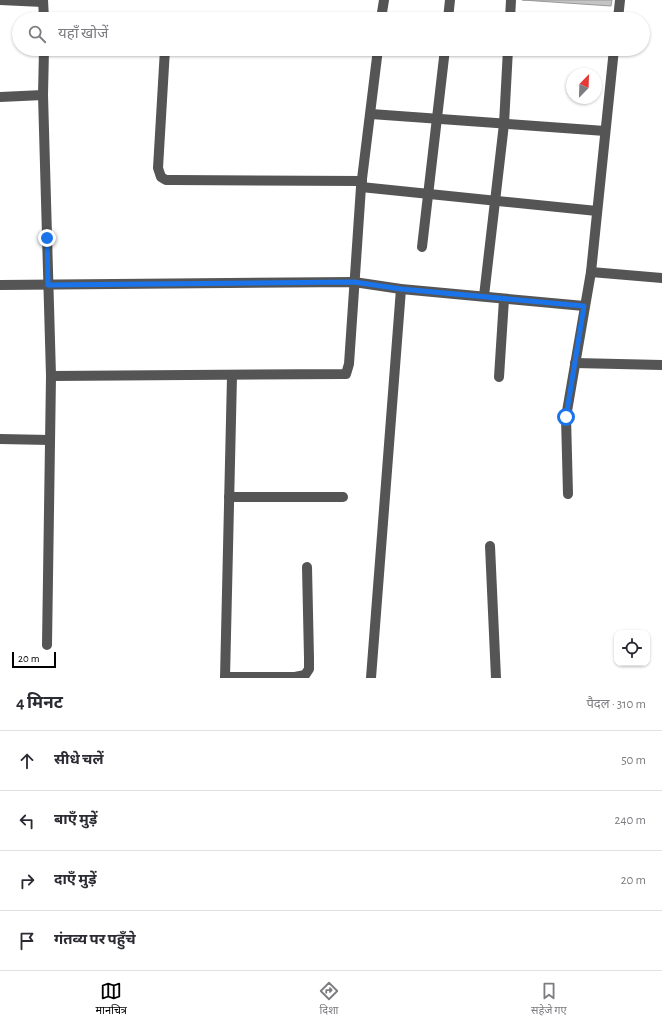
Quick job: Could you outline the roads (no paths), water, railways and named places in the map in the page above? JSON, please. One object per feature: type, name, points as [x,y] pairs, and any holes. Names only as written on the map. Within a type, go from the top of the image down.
[{"type":"street","points":[[0,0],[44,1],[44,12]]},
{"type":"street","points":[[383,12],[384,0]]},
{"type":"street","points":[[449,12],[450,0]]},
{"type":"street","points":[[510,12],[511,0]]},
{"type":"street","points":[[619,12],[620,0]]},
{"type":"street","points":[[44,56],[43,95],[51,376],[47,645]]},
{"type":"street","points":[[165,56],[158,168],[161,177],[166,180],[361,184],[429,193],[597,211]]},
{"type":"street","points":[[51,376],[232,376],[346,374],[349,364],[361,184],[377,56]]},
{"type":"street","points":[[422,247],[444,56]]},
{"type":"street","points":[[484,296],[504,124],[508,56]]},
{"type":"street","points":[[568,494],[566,417],[591,272],[604,131],[613,56]]},
{"type":"street","points":[[0,97],[43,95]]},
{"type":"street","points":[[371,114],[604,131]]},
{"type":"street","points":[[591,272],[662,278]]},
{"type":"street","points":[[0,285],[354,282],[401,289],[584,306]]},
{"type":"street","points":[[371,678],[401,289]]},
{"type":"street","points":[[499,377],[504,299]]},
{"type":"street","points":[[575,363],[662,364]]},
{"type":"street","points":[[232,376],[225,678],[295,677],[305,675],[309,669],[307,567]]},
{"type":"street","points":[[0,439],[50,440]]},
{"type":"street","points":[[229,497],[343,498]]},
{"type":"street","points":[[490,546],[496,678]]}]
